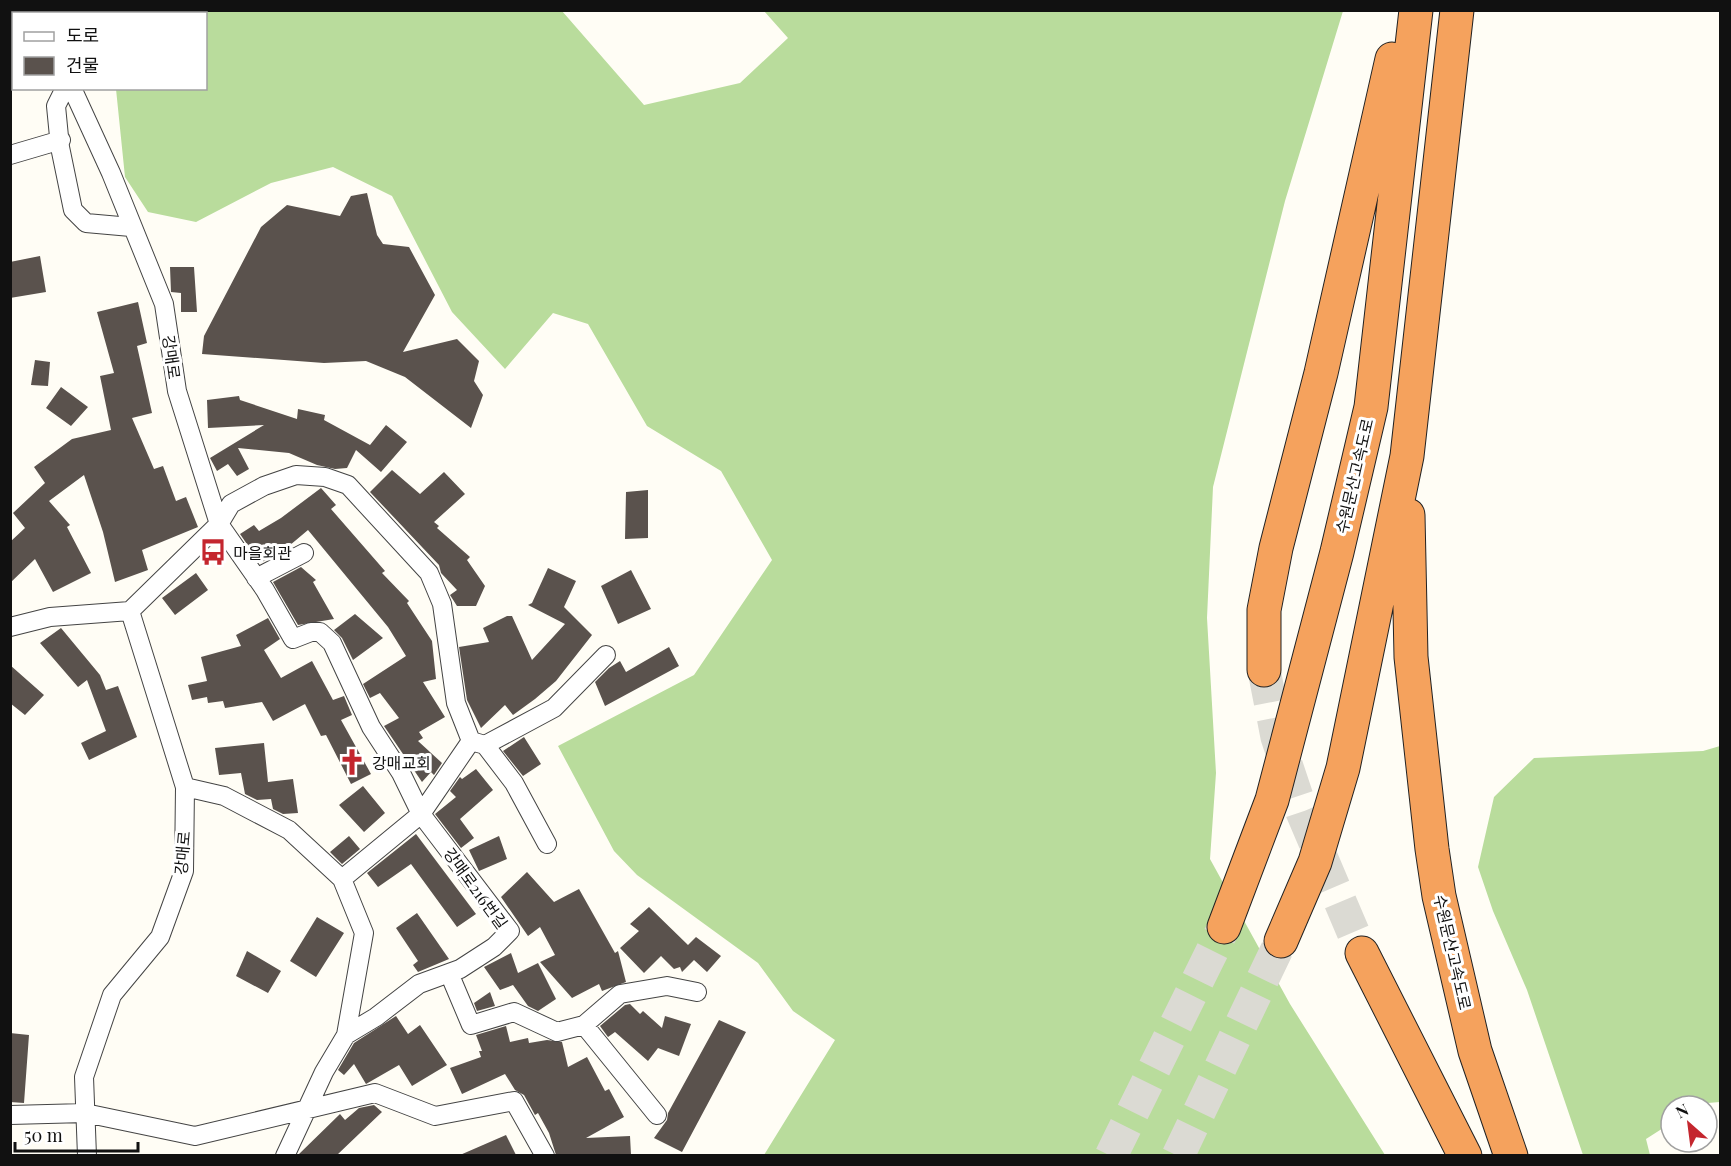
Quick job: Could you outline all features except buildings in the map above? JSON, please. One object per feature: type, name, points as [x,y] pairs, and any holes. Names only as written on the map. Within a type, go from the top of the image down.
[{"type":"highway","points":[[1264,670],[1264,610],[1276,548],[1321,373],[1403,10]]},
{"type":"highway","name":"수원문산고속도로","points":[[1224,927],[1272,800],[1334,564],[1371,407],[1416,10]]},
{"type":"highway","name":"수원문산고속도로","points":[[1281,941],[1315,862],[1343,768],[1407,456],[1457,10]]},
{"type":"highway","name":"수원문산고속도로","points":[[1407,456],[1411,657],[1439,897],[1475,1051],[1511,1155]]},
{"type":"highway","points":[[1362,953],[1464,1155]]},
{"type":"street","points":[[63,90],[56,106],[72,210],[86,223],[131,227]]},
{"type":"street","name":"강매로","points":[[73,90],[111,173],[164,304],[177,391],[219,524],[256,578],[293,639],[311,632],[321,632],[332,643],[371,727],[401,773],[421,814]]},
{"type":"street","points":[[10,155],[61,140]]},
{"type":"street","points":[[10,627],[50,617],[130,611],[219,524],[231,504],[264,486],[296,475],[325,477],[348,484],[429,573],[442,604],[456,703],[478,743],[514,783],[547,844]]},
{"type":"street","points":[[256,578],[304,553]]},
{"type":"street","name":"강매로","points":[[87,1155],[84,1077],[112,995],[160,937],[184,871],[185,787],[130,611]]},
{"type":"street","points":[[342,879],[421,814],[478,743],[554,708],[606,655]]},
{"type":"street","points":[[185,787],[224,796],[289,830],[342,879],[364,933],[346,1035],[285,1155]]},
{"type":"street","name":"강매로216번길","points":[[346,1035],[376,1017],[419,984],[449,973],[494,947],[510,931],[421,814]]},
{"type":"street","points":[[449,973],[471,1024],[514,1012],[557,1032],[584,1025],[620,994],[667,986],[697,992]]},
{"type":"street","points":[[584,1025],[657,1115]]},
{"type":"street","points":[[10,1115],[85,1113],[195,1136],[375,1093],[435,1116],[514,1101],[545,1155]]},
{"type":"green space","points":[[562,11],[644,105],[740,83],[788,38],[764,11],[1343,11],[1285,201],[1213,487],[1207,618],[1216,773],[1210,859],[1290,1004],[1385,1155],[764,1155],[835,1040],[793,1011],[758,963],[637,875],[614,851],[558,746],[694,675],[772,560],[721,471],[647,426],[588,324],[553,313],[505,369],[452,312],[392,196],[333,167],[271,183],[196,222],[148,212],[125,177],[116,90],[207,90],[207,12],[164,12]]},
{"type":"green space","points":[[1720,746],[1720,1102],[1719,1094],[1659,1094],[1659,1131],[1646,1139],[1650,1155],[1583,1155],[1527,990],[1493,911],[1478,867],[1494,797],[1534,758],[1703,751]]},
{"type":"tunnel","points":[[1264,670],[1277,737],[1302,812],[1362,953]]},
{"type":"tunnel","points":[[1111,1156],[1224,927]]},
{"type":"tunnel","points":[[1178,1156],[1281,941]]},
{"type":"place","name":"마을회관","points":[[213,552]]},
{"type":"place","name":"강매교회","points":[[352,762]]}]
